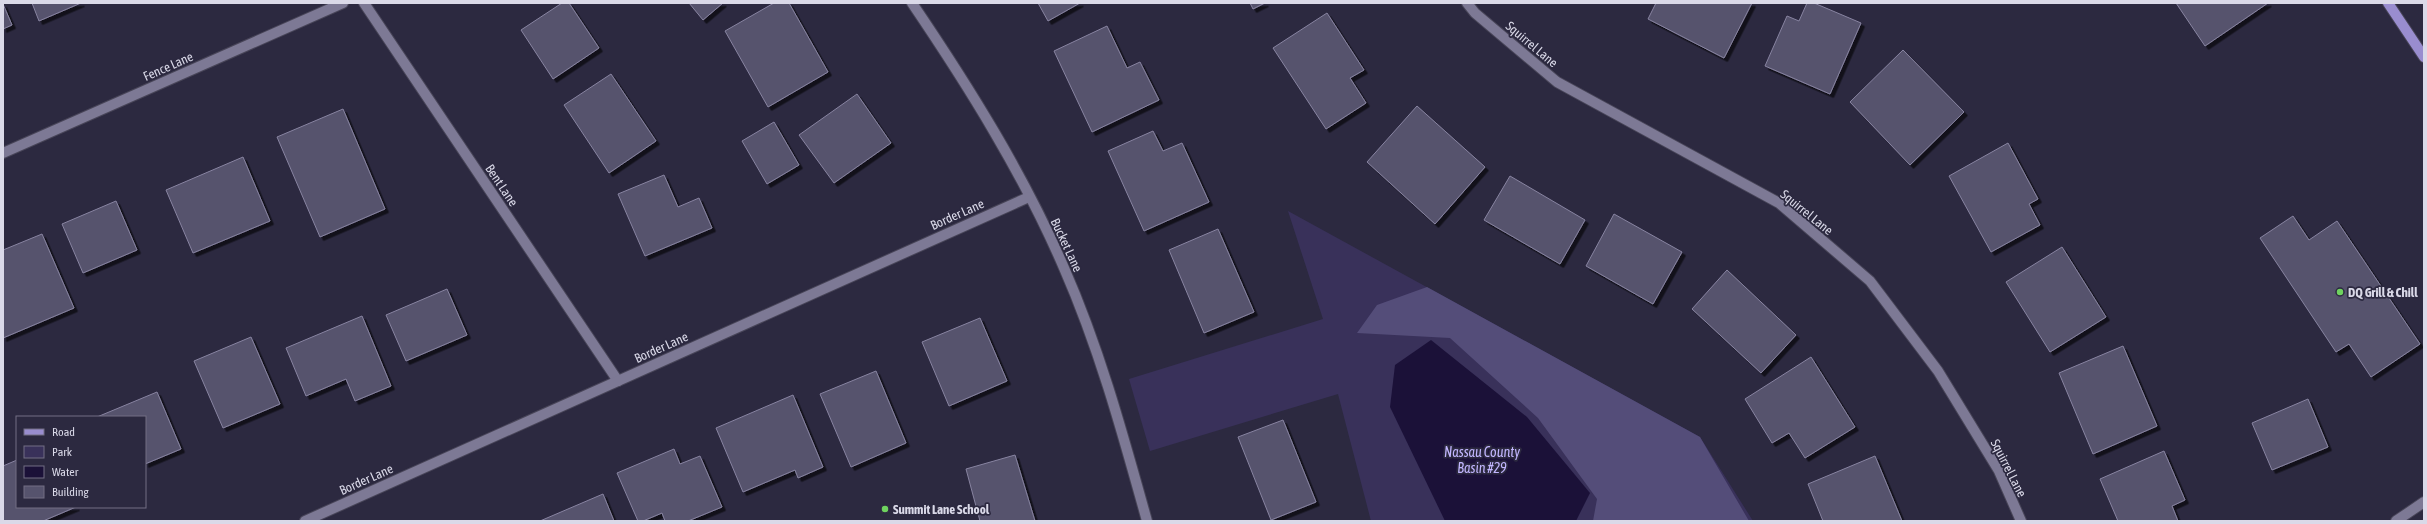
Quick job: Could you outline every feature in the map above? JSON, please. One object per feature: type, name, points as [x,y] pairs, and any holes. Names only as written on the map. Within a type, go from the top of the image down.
[{"type":"main road","points":[[2388,3],[2424,57]]},
{"type":"street","name":"Fence Lane","points":[[3,153],[343,3]]},
{"type":"street","name":"Bent Lane","points":[[364,3],[618,381]]},
{"type":"street","name":"Bucket Lane","points":[[912,3],[946,53],[1000,141],[1064,268],[1111,390],[1148,521]]},
{"type":"street","name":"Squirrel Lane","points":[[1467,3],[1475,13],[1557,82],[1779,203],[1870,281],[1938,371],[1999,471],[2021,521]]},
{"type":"street","name":"Border Lane","points":[[305,521],[1029,197]]},
{"type":"street","points":[[2396,521],[2424,502]]},
{"type":"green space","points":[[1288,211],[1700,437],[1753,521],[1371,521],[1338,394],[1150,451],[1129,379],[1323,319]]},
{"type":"shaded area","points":[[1427,287],[1700,437],[1749,521],[1593,521],[1597,499],[1538,418],[1450,338],[1357,333],[1377,305]]},
{"type":"water","name":"Nassau County Basin #29","points":[[1431,340],[1527,417],[1590,493],[1576,521],[1445,521],[1390,407],[1395,365]]},
{"type":"building","points":[[32,3],[81,3],[39,21]]},
{"type":"building","points":[[562,3],[569,3],[599,48],[553,79],[521,30]]},
{"type":"building","points":[[689,3],[723,3],[703,20]]},
{"type":"building","points":[[774,3],[789,3],[828,72],[768,107],[725,31]]},
{"type":"building","points":[[1038,3],[1080,3],[1048,21]]},
{"type":"building","points":[[1250,3],[1265,3],[1253,9]]},
{"type":"building","points":[[1656,3],[1752,3],[1724,58],[1648,19]]},
{"type":"building","points":[[1807,3],[1814,3],[1861,23],[1830,94],[1765,66],[1787,16],[1799,21]]},
{"type":"building","points":[[2176,3],[2268,3],[2205,46]]},
{"type":"building","points":[[3,4],[12,25],[3,29]]},
{"type":"building","points":[[1327,13],[1364,70],[1350,78],[1366,103],[1326,129],[1273,48]]},
{"type":"building","points":[[1107,26],[1127,68],[1140,62],[1159,100],[1092,132],[1054,51]]},
{"type":"building","points":[[1903,50],[1964,112],[1910,165],[1850,102]]},
{"type":"building","points":[[611,74],[656,141],[609,173],[564,105]]},
{"type":"building","points":[[857,94],[891,143],[834,183],[799,135]]},
{"type":"building","points":[[1417,106],[1485,167],[1435,224],[1367,162]]},
{"type":"building","points":[[343,109],[385,209],[320,237],[277,137]]},
{"type":"building","points":[[774,122],[799,165],[767,184],[742,141]]},
{"type":"building","points":[[1153,131],[1163,151],[1182,143],[1209,202],[1144,231],[1108,151]]},
{"type":"building","points":[[2008,143],[2038,199],[2029,204],[2040,225],[1991,252],[1949,176]]},
{"type":"building","points":[[243,157],[270,221],[193,253],[166,190]]},
{"type":"building","points":[[664,175],[678,207],[699,198],[712,228],[645,256],[618,194]]},
{"type":"building","points":[[1510,176],[1585,220],[1560,264],[1484,220]]},
{"type":"building","points":[[116,201],[137,250],[83,273],[62,224]]},
{"type":"building","points":[[1614,214],[1682,252],[1653,304],[1586,266]]},
{"type":"building","name":"DQ Grill & Chill","points":[[2293,216],[2309,240],[2337,221],[2420,344],[2371,377],[2349,344],[2336,352],[2260,238]]},
{"type":"building","points":[[1218,229],[1254,312],[1204,333],[1169,250]]},
{"type":"building","points":[[42,234],[74,308],[3,338],[3,250]]},
{"type":"building","points":[[2062,247],[2106,317],[2050,352],[2006,282]]},
{"type":"building","points":[[1727,270],[1796,335],[1761,373],[1692,309]]},
{"type":"building","points":[[447,289],[467,335],[406,361],[386,315]]},
{"type":"building","points":[[362,316],[391,386],[355,401],[346,379],[306,396],[286,348]]},
{"type":"building","points":[[980,318],[1007,381],[949,406],[922,342]]},
{"type":"building","points":[[251,337],[280,404],[223,428],[194,361]]},
{"type":"building","points":[[2123,346],[2157,426],[2093,454],[2059,373]]},
{"type":"building","points":[[1811,357],[1855,427],[1805,458],[1789,433],[1772,443],[1745,399]]},
{"type":"building","points":[[876,371],[906,443],[851,467],[820,394]]},
{"type":"building","points":[[157,392],[181,449],[146,464],[146,416],[99,416]]},
{"type":"building","points":[[793,395],[823,467],[798,478],[795,470],[743,492],[716,428]]},
{"type":"building","points":[[2308,399],[2328,447],[2272,470],[2252,423]]},
{"type":"building","points":[[1283,420],[1316,502],[1271,520],[1238,437]]},
{"type":"building","points":[[674,449],[680,464],[700,456],[722,507],[688,521],[665,521],[662,513],[643,521],[638,521],[617,473]]},
{"type":"building","points":[[2164,451],[2185,500],[2172,506],[2178,521],[2118,521],[2100,479]]},
{"type":"building","points":[[1015,455],[1035,521],[980,521],[966,469]]},
{"type":"building","points":[[1875,456],[1902,521],[1823,521],[1808,484]]},
{"type":"building","points":[[16,460],[16,508],[74,508],[43,521],[3,521],[3,466]]},
{"type":"building","points":[[603,494],[614,521],[540,521]]},
{"type":"place","name":"DQ Grill & Chill","points":[[2340,292]]},
{"type":"place","name":"Summit Lane School","points":[[885,509]]}]
